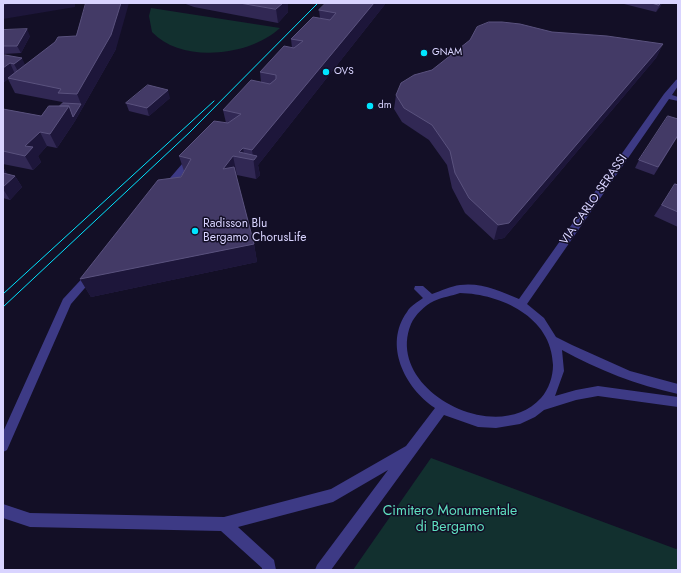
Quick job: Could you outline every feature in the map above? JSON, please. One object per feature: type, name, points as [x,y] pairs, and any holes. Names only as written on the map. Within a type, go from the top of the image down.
[{"type":"street","name":"VIA CARLO SERASSI","points":[[520,305],[678,81]]},
{"type":"street","points":[[667,96],[678,99]]},
{"type":"street","points":[[160,195],[196,153]]},
{"type":"street","points":[[3,446],[67,302],[98,266]]},
{"type":"street","points":[[420,289],[431,298]]},
{"type":"street","points":[[541,406],[552,394],[558,377],[558,355],[553,340],[538,319],[520,305],[498,294],[474,289],[451,291],[431,298],[422,304],[408,319],[401,338],[401,349],[403,359],[412,380],[425,395],[442,408],[468,419],[485,422],[503,422],[523,417],[541,406],[576,395],[598,391],[678,402]]},
{"type":"street","points":[[553,340],[603,366],[627,376],[678,388]]},
{"type":"street","points":[[322,570],[442,408]]},
{"type":"street","points":[[3,511],[30,520],[224,524],[333,495],[409,451]]},
{"type":"street","points":[[224,524],[269,565],[269,570]]},
{"type":"green space","points":[[151,8],[280,28],[267,38],[252,45],[234,50],[198,52],[180,49],[165,42],[152,32],[149,16]]},
{"type":"green space","name":"Cimitero Monumentale di Bergamo","points":[[431,458],[676,549],[678,548],[678,570],[353,570]]},
{"type":"building","points":[[86,3],[121,3],[111,35],[77,94],[58,93],[61,89],[8,78],[55,42],[58,37],[76,36]]},
{"type":"building","points":[[240,3],[283,3],[276,9]]},
{"type":"building","points":[[326,3],[374,3],[252,150],[243,148],[239,152],[257,156],[254,160],[233,156],[223,169],[234,167],[254,244],[80,279],[158,180],[181,177],[191,159],[179,156],[214,121],[228,123],[241,114],[223,110],[251,80],[270,84],[276,79],[276,75],[260,72],[284,46],[294,48],[303,41],[291,39],[313,17],[330,20],[336,13],[319,10]]},
{"type":"building","points":[[489,22],[520,24],[552,32],[607,36],[663,44],[509,223],[498,225],[469,198],[455,173],[450,151],[432,125],[404,108],[396,95],[401,83],[414,75],[432,70],[470,40],[477,27]]},
{"type":"building","points":[[27,29],[17,46],[3,46],[3,30]]},
{"type":"building","points":[[5,55],[22,58],[14,64],[10,63],[3,68],[3,56]]},
{"type":"building","points":[[148,85],[168,90],[147,108],[126,103]]},
{"type":"building","points":[[63,103],[81,104],[73,117],[69,106],[60,106]]},
{"type":"building","points":[[49,106],[69,106],[50,134],[40,132],[25,146],[33,147],[25,156],[3,151],[3,109],[41,116]]},
{"type":"building","points":[[668,116],[678,119],[678,135],[658,167],[639,160]]},
{"type":"building","points":[[3,173],[15,176],[3,187]]},
{"type":"building","points":[[675,184],[678,185],[678,212],[662,205]]},
{"type":"tram line","points":[[3,307],[190,132],[318,3]]},
{"type":"tram line","points":[[3,294],[214,101]]},
{"type":"place","name":"GNAM","points":[[424,53]]},
{"type":"place","name":"OVS","points":[[326,72]]},
{"type":"place","name":"dm","points":[[370,106]]},
{"type":"place","name":"Radisson Blu Bergamo ChorusLife","points":[[195,231]]}]
